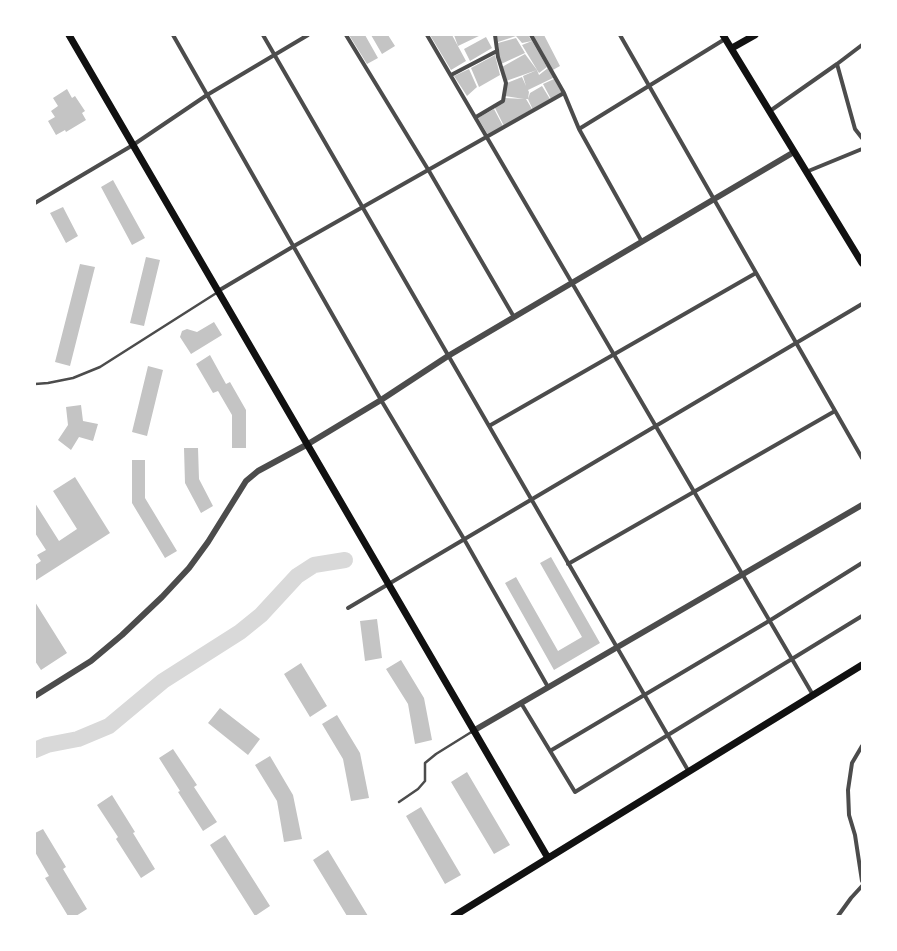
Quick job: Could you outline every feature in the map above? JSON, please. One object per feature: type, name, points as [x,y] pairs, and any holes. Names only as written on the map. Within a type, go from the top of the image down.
[{"type":"main road","points":[[69,35],[548,858]]},
{"type":"main road","points":[[732,48],[755,35]]},
{"type":"main road","points":[[724,37],[770,110],[862,263]]},
{"type":"main road","points":[[454,916],[862,665]]},
{"type":"street","points":[[173,35],[381,400],[464,539],[548,687]]},
{"type":"street","points":[[263,35],[689,772]]},
{"type":"street","points":[[35,203],[133,145],[208,95],[308,35]]},
{"type":"street","points":[[346,35],[429,171],[514,317]]},
{"type":"street","points":[[427,35],[813,695]]},
{"type":"street","points":[[476,117],[503,101],[506,83],[497,52],[495,35]]},
{"type":"street","points":[[531,35],[564,93],[579,129],[642,242]]},
{"type":"street","points":[[620,35],[862,458]]},
{"type":"street","points":[[579,129],[649,87],[724,37]]},
{"type":"street","points":[[770,110],[838,64],[862,45]]},
{"type":"street","points":[[451,75],[497,52]]},
{"type":"street","points":[[838,64],[855,129],[862,138]]},
{"type":"street","points":[[218,291],[294,246],[488,138],[564,93]]},
{"type":"street","points":[[806,172],[862,149]]},
{"type":"street","points":[[35,696],[91,661],[122,635],[162,597],[189,568],[208,542],[246,481],[258,471],[308,444],[381,400],[448,356],[794,152]]},
{"type":"street","points":[[488,426],[756,272]]},
{"type":"street","points":[[348,608],[862,304]]},
{"type":"street","points":[[568,564],[835,411]]},
{"type":"street","points":[[473,731],[862,505]]},
{"type":"street","points":[[550,751],[769,621],[862,563]]},
{"type":"street","points":[[521,703],[575,792],[862,616]]},
{"type":"street","points":[[862,746],[852,763],[848,790],[848,815],[855,835],[862,881]]},
{"type":"street","points":[[838,916],[862,886]]},
{"type":"lane","points":[[35,384],[73,378],[100,367],[218,291]]},
{"type":"lane","points":[[399,802],[418,789],[425,781],[425,763],[436,754],[473,731]]},
{"type":"building","points":[[349,35],[365,35],[378,58],[367,64]]},
{"type":"building","points":[[371,35],[388,35],[395,46],[382,54]]},
{"type":"building","points":[[430,35],[452,35],[466,61],[451,70]]},
{"type":"building","points":[[454,35],[481,35],[458,46]]},
{"type":"building","points":[[496,35],[528,35],[532,41],[522,43],[516,36],[498,42]]},
{"type":"building","points":[[533,35],[544,35],[560,66],[551,71]]},
{"type":"building","points":[[486,37],[492,48],[470,61],[464,49]]},
{"type":"building","points":[[516,38],[525,53],[501,64],[498,43]]},
{"type":"building","points":[[532,41],[547,67],[539,73],[522,45]]},
{"type":"building","points":[[525,54],[537,70],[506,81],[502,67]]},
{"type":"building","points":[[495,55],[500,75],[479,87],[471,68]]},
{"type":"building","points":[[548,68],[555,77],[528,90],[528,99],[526,99],[532,109],[504,126],[495,108],[505,98],[524,99],[505,96],[507,83],[522,77],[526,86],[523,76],[537,70],[539,75]]},
{"type":"building","points":[[469,69],[477,87],[467,96],[454,76]]},
{"type":"building","points":[[554,79],[562,93],[551,99],[543,84]]},
{"type":"building","points":[[542,86],[550,99],[533,110],[528,99],[530,93]]},
{"type":"building","points":[[67,89],[72,98],[75,96],[85,111],[82,113],[86,120],[66,132],[65,130],[56,135],[48,121],[55,117],[51,111],[58,106],[53,98]]},
{"type":"building","points":[[494,109],[503,126],[488,135],[478,118]]},
{"type":"building","points":[[113,180],[145,238],[132,245],[101,187]]},
{"type":"building","points":[[63,207],[78,236],[66,243],[50,213]]},
{"type":"building","points":[[146,257],[160,260],[144,326],[130,323]]},
{"type":"building","points":[[80,264],[95,267],[70,366],[55,362]]},
{"type":"building","points":[[214,322],[222,335],[191,354],[180,337],[182,331],[187,329],[197,332]]},
{"type":"building","points":[[210,355],[226,384],[230,382],[246,410],[246,448],[232,448],[232,415],[218,391],[213,393],[196,364]]},
{"type":"building","points":[[148,366],[163,370],[147,436],[132,432]]},
{"type":"building","points":[[81,405],[83,421],[98,424],[93,441],[79,437],[71,450],[58,440],[68,425],[66,407]]},
{"type":"building","points":[[184,448],[198,448],[199,479],[213,506],[201,513],[185,483]]},
{"type":"building","points":[[132,460],[145,460],[145,498],[177,551],[165,558],[132,503]]},
{"type":"building","points":[[75,477],[110,533],[35,581],[35,565],[41,561],[37,555],[46,550],[35,533],[35,503],[59,541],[77,529],[53,491]]},
{"type":"building","points":[[551,557],[600,643],[554,670],[505,583],[516,577],[558,651],[582,637],[540,563]]},
{"type":"building","points":[[35,602],[67,653],[41,670],[35,661]]},
{"type":"building","points":[[377,619],[382,658],[365,661],[360,621]]},
{"type":"building","points":[[401,660],[424,698],[432,740],[415,744],[408,704],[386,669]]},
{"type":"building","points":[[301,663],[327,706],[310,717],[284,674]]},
{"type":"building","points":[[220,708],[260,739],[248,755],[208,723]]},
{"type":"building","points":[[337,715],[360,753],[369,798],[351,801],[343,759],[322,724]]},
{"type":"building","points":[[173,749],[197,785],[194,787],[217,822],[203,831],[178,792],[180,791],[159,758]]},
{"type":"building","points":[[270,756],[293,795],[302,839],[284,842],[277,801],[255,765]]},
{"type":"building","points":[[467,772],[510,845],[494,854],[451,782]]},
{"type":"building","points":[[112,795],[135,832],[133,833],[155,869],[141,878],[116,839],[118,837],[97,805]]},
{"type":"building","points":[[421,807],[461,875],[445,884],[406,816]]},
{"type":"building","points":[[43,829],[66,867],[63,869],[87,909],[76,916],[68,916],[45,878],[49,876],[35,852],[35,833]]},
{"type":"building","points":[[225,835],[270,906],[255,916],[210,845]]},
{"type":"building","points":[[328,850],[368,916],[347,916],[313,860]]},
{"type":"waterway","points":[[35,750],[47,745],[78,739],[109,726],[163,681],[240,632],[261,615],[297,576],[314,565],[345,560]]}]
